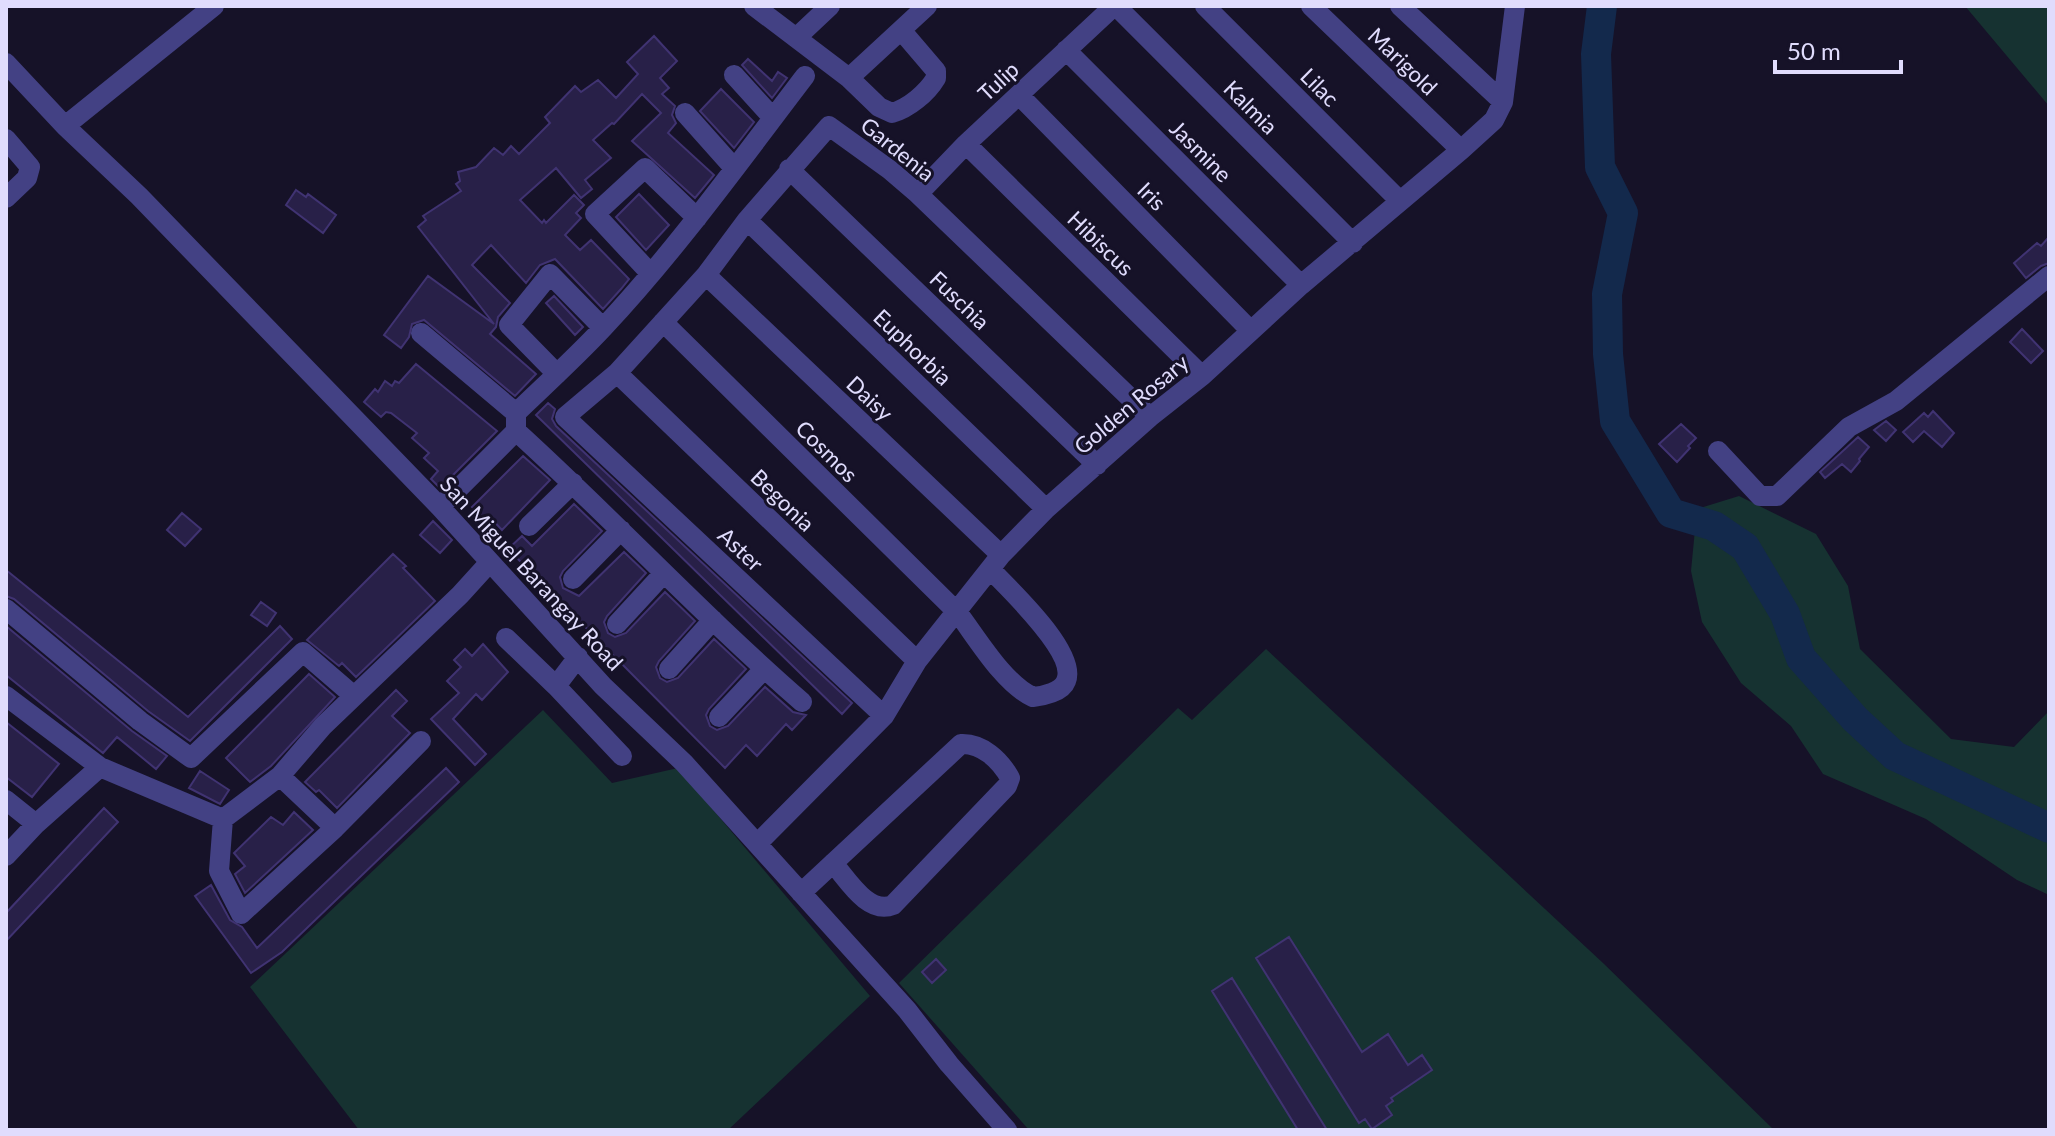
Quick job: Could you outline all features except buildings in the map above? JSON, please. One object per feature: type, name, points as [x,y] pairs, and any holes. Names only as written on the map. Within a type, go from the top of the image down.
[{"type":"street","points":[[65,126],[214,6]]},
{"type":"street","points":[[754,6],[849,78],[879,107],[892,113],[903,110],[936,78],[936,71],[901,30]]},
{"type":"street","points":[[796,38],[830,6]]},
{"type":"street","points":[[849,78],[927,6]]},
{"type":"street","name":"Tulip","points":[[918,194],[966,144],[1115,6]]},
{"type":"street","name":"Kalmia","points":[[1115,6],[1353,243]]},
{"type":"street","name":"Lilac","points":[[1205,6],[1400,201]]},
{"type":"street","name":"Marigold","points":[[1311,6],[1461,150]]},
{"type":"street","points":[[1400,6],[1503,102]]},
{"type":"street","points":[[1498,6],[1514,13]]},
{"type":"street","name":"Golden Rosary","points":[[757,844],[884,716],[917,661],[996,563],[1046,509],[1494,120],[1503,102],[1514,13]]},
{"type":"street","name":"Jasmine","points":[[1066,50],[1301,285]]},
{"type":"street","name":"San Miguel Barangay Road","points":[[6,63],[440,507],[603,686],[684,763],[907,1010],[1007,1130]]},
{"type":"street","points":[[734,75],[773,118]]},
{"type":"street","points":[[440,507],[557,374],[603,328],[697,218],[805,76]]},
{"type":"street","name":"Iris","points":[[1019,95],[1250,330]]},
{"type":"street","points":[[685,113],[734,168]]},
{"type":"street","name":"Gardenia","points":[[565,417],[617,373],[706,275],[789,169],[829,126],[918,194],[1150,417]]},
{"type":"street","points":[[6,139],[30,167],[27,178],[6,198]]},
{"type":"street","name":"Hibiscus","points":[[966,144],[1202,376]]},
{"type":"street","points":[[650,273],[595,214],[645,168],[697,218]]},
{"type":"street","name":"Fuschia","points":[[789,169],[1097,465]]},
{"type":"street","name":"Euphorbia","points":[[747,220],[1046,509]]},
{"type":"street","points":[[557,374],[509,325],[550,274],[603,328]]},
{"type":"street","name":"Daisy","points":[[706,275],[996,563],[1047,629],[1065,663],[1067,673],[1063,686],[1041,696],[1025,694],[993,660],[958,613]]},
{"type":"street","points":[[1718,451],[1760,496],[1777,496],[1849,427],[1896,401],[2049,276]]},
{"type":"street","name":"Cosmos","points":[[663,322],[958,613]]},
{"type":"street","points":[[421,333],[516,422],[664,573],[802,702]]},
{"type":"street","name":"Begonia","points":[[617,373],[917,661]]},
{"type":"street","name":"Aster","points":[[565,417],[884,716]]},
{"type":"street","points":[[529,526],[573,483]]},
{"type":"street","points":[[573,579],[621,530]]},
{"type":"street","points":[[421,741],[335,828],[241,914],[219,871],[223,819],[280,776],[323,726],[460,595],[490,562]]},
{"type":"street","points":[[617,624],[664,573]]},
{"type":"street","points":[[6,609],[140,721],[191,758],[303,652],[354,696]]},
{"type":"street","points":[[669,669],[713,620]]},
{"type":"street","points":[[506,638],[622,756]]},
{"type":"street","points":[[556,686],[578,657]]},
{"type":"street","points":[[719,717],[764,669]]},
{"type":"street","points":[[6,696],[100,767],[223,819]]},
{"type":"street","points":[[801,893],[833,863],[961,744],[971,744],[986,751],[1010,778],[1007,786],[979,817],[893,905],[876,908],[833,863]]},
{"type":"street","points":[[6,856],[36,824],[100,767]]},
{"type":"street","points":[[280,776],[335,828]]},
{"type":"street","points":[[6,800],[36,824]]},
{"type":"green space","points":[[1965,6],[2049,6],[2049,106]]},
{"type":"green space","points":[[1739,496],[1816,534],[1848,586],[1860,649],[1951,739],[2014,747],[2049,711],[2049,895],[2017,880],[1926,819],[1823,774],[1791,726],[1741,683],[1702,622],[1691,571],[1697,509]]},
{"type":"green space","points":[[1266,649],[1603,963],[1774,1130],[1029,1130],[899,983],[1178,708],[1192,720]]},
{"type":"green space","points":[[543,710],[612,783],[678,768],[870,996],[728,1130],[359,1130],[250,987]]},
{"type":"waterway","points":[[1602,6],[1596,54],[1600,167],[1623,213],[1607,294],[1608,354],[1615,421],[1671,513],[1714,526],[1745,547],[1785,614],[1801,658],[1855,719],[1895,756],[2049,828]]}]
